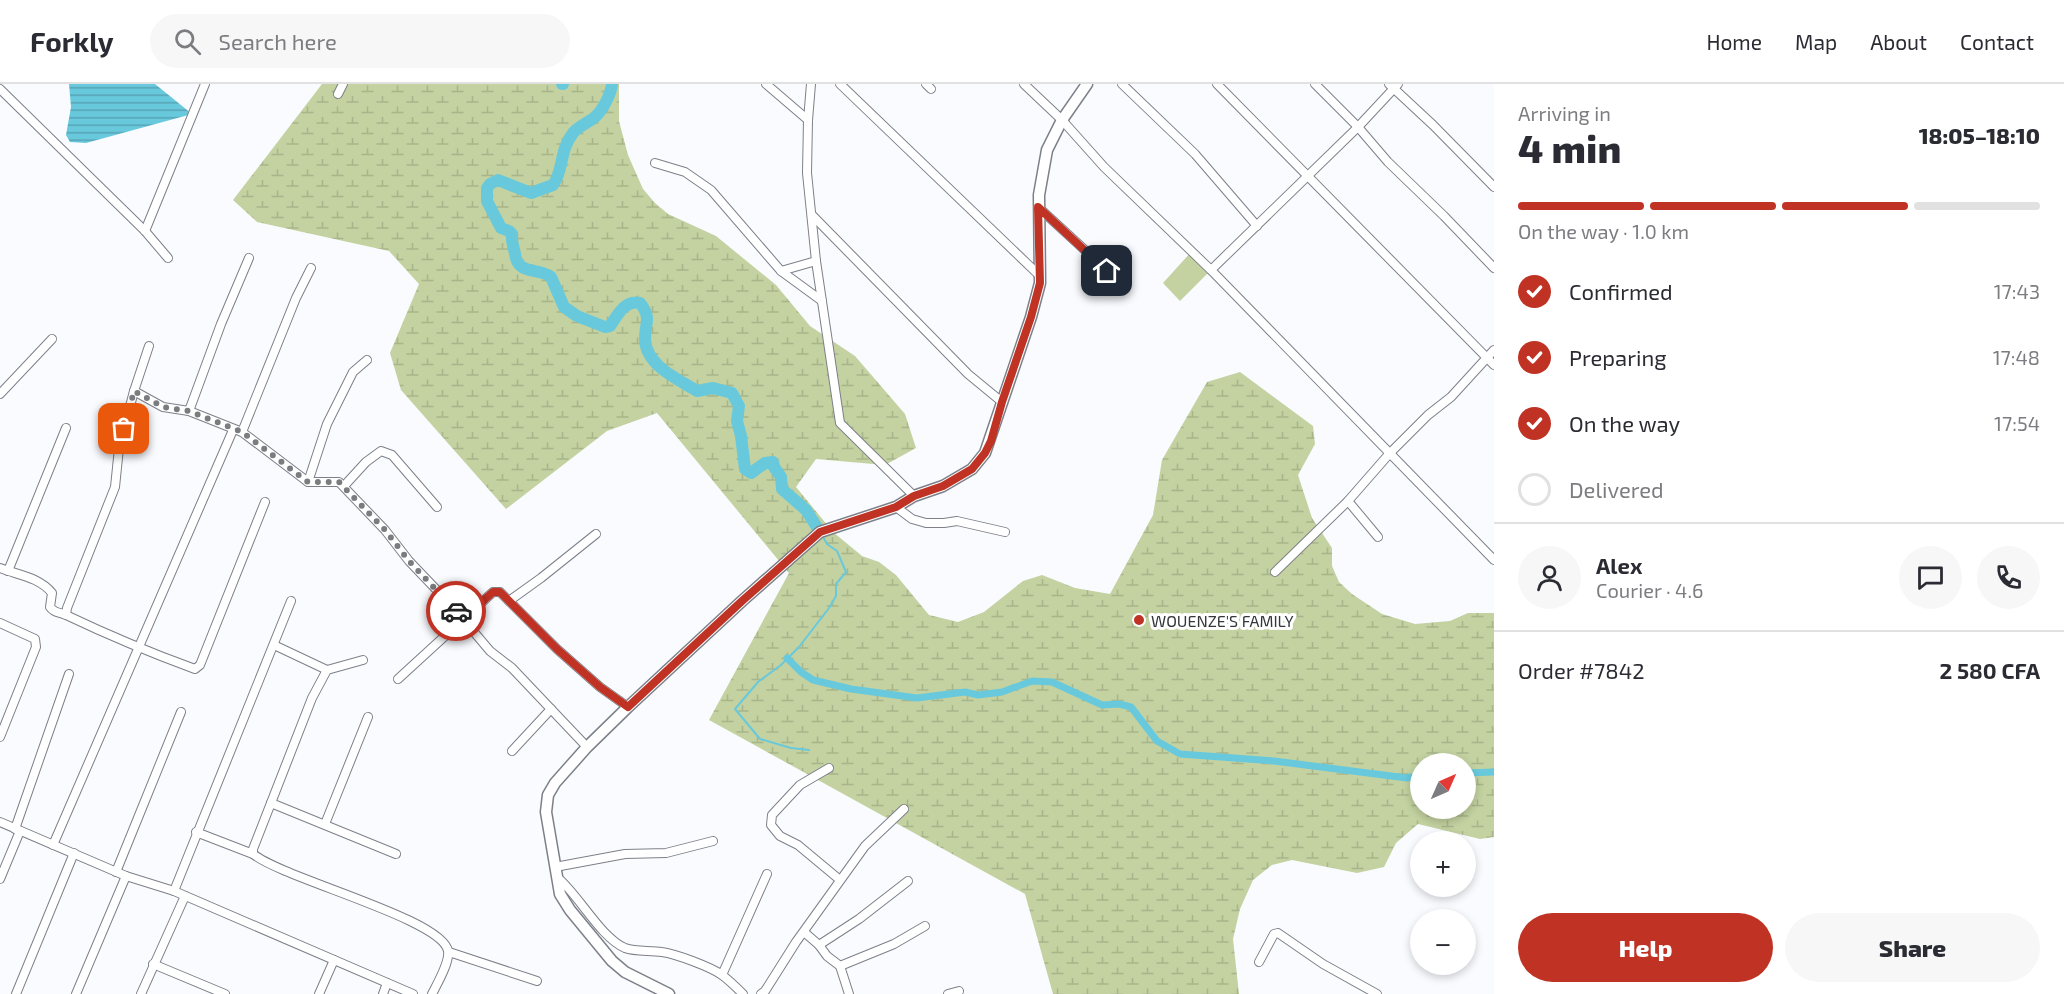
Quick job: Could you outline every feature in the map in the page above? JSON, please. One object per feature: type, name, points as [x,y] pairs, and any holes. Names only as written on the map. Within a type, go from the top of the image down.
[{"type":"main road","points":[[669,994],[624,972],[612,961],[570,910],[560,894],[546,812],[548,795],[555,783],[587,747],[628,707],[820,532],[896,507],[914,496],[943,486],[972,469],[985,453],[991,441],[1031,317],[1040,276],[1038,207],[1040,182],[1047,150],[1062,120],[1087,84]]},
{"type":"street","points":[[145,231],[205,84]]},
{"type":"street","points":[[338,94],[343,84]]},
{"type":"street","points":[[766,84],[808,120]]},
{"type":"street","points":[[811,84],[807,173],[816,261],[840,423],[914,496]]},
{"type":"street","points":[[840,84],[1040,276]]},
{"type":"street","points":[[1024,84],[1062,120],[1104,167],[1211,270],[1494,560]]},
{"type":"street","points":[[1122,84],[1195,154],[1257,226]]},
{"type":"street","points":[[1217,84],[1494,365]]},
{"type":"street","points":[[1316,84],[1388,162],[1494,268]]},
{"type":"street","points":[[1211,270],[1358,127],[1394,86],[1493,185]]},
{"type":"street","points":[[0,89],[145,231],[168,258]]},
{"type":"street","points":[[655,163],[685,172],[711,190],[781,271],[822,301]]},
{"type":"street","points":[[1038,207],[1124,286]]},
{"type":"street","points":[[812,215],[968,374],[1002,402]]},
{"type":"street","points":[[189,411],[221,324],[249,258]]},
{"type":"street","points":[[781,271],[816,261]]},
{"type":"street","points":[[242,432],[310,268]]},
{"type":"street","points":[[0,394],[52,339]]},
{"type":"street","points":[[66,615],[115,487],[119,448],[149,346]]},
{"type":"street","points":[[1275,572],[1348,501],[1390,453],[1428,415],[1451,397],[1494,350]]},
{"type":"street","points":[[308,482],[327,424],[340,396],[353,372],[367,360]]},
{"type":"street","points":[[134,391],[163,407],[189,411],[242,432],[308,482],[339,482],[385,530],[409,561],[452,606],[490,651],[512,668],[587,747]]},
{"type":"street","points":[[66,428],[4,570],[38,580],[48,588],[52,593],[50,607],[52,611],[66,615],[137,648],[195,669],[199,667],[265,502]]},
{"type":"street","points":[[53,845],[233,430]]},
{"type":"street","points":[[344,486],[366,462],[381,451],[392,455],[437,507]]},
{"type":"street","points":[[1348,501],[1378,537]]},
{"type":"street","points":[[896,507],[912,519],[926,523],[957,521],[1005,532]]},
{"type":"street","points":[[509,601],[596,534]]},
{"type":"street","points":[[398,679],[493,592],[500,592],[545,638],[600,687],[628,707]]},
{"type":"street","points":[[174,891],[291,601]]},
{"type":"street","points":[[0,622],[30,635],[35,639],[36,647],[0,737]]},
{"type":"street","points":[[274,645],[327,670],[363,660]]},
{"type":"street","points":[[253,854],[312,698],[327,670]]},
{"type":"street","points":[[0,879],[69,674]]},
{"type":"street","points":[[512,751],[551,709]]},
{"type":"street","points":[[116,872],[181,712]]},
{"type":"street","points":[[325,824],[368,717]]},
{"type":"street","points":[[829,768],[800,785],[772,815],[771,825],[780,836],[798,845],[840,880]]},
{"type":"street","points":[[271,803],[396,854]]},
{"type":"street","points":[[761,994],[865,846],[904,809]]},
{"type":"street","points":[[0,822],[126,876],[174,891],[413,994]]},
{"type":"street","points":[[196,832],[430,930],[446,945],[449,952],[448,960],[432,994]]},
{"type":"street","points":[[712,841],[666,853],[625,854],[556,872],[607,935],[617,943],[625,948],[665,952],[692,961],[722,975],[743,994]]},
{"type":"street","points":[[16,994],[74,853]]},
{"type":"street","points":[[722,975],[767,874]]},
{"type":"street","points":[[76,994],[126,876]]},
{"type":"street","points":[[819,945],[859,919],[908,881]]},
{"type":"street","points":[[141,994],[185,896]]},
{"type":"street","points":[[840,966],[894,944],[925,926]]},
{"type":"street","points":[[804,932],[840,966],[849,994]]},
{"type":"street","points":[[1258,962],[1274,934],[1278,933],[1323,964],[1377,994]]},
{"type":"street","points":[[449,952],[537,981]]},
{"type":"street","points":[[319,994],[334,960]]},
{"type":"street","points":[[153,964],[225,994]]},
{"type":"street","points":[[383,994],[387,983]]},
{"type":"street","points":[[948,994],[959,991]]},
{"type":"green space","points":[[322,84],[619,84],[619,121],[628,155],[643,189],[655,203],[668,214],[716,236],[776,285],[810,326],[855,356],[905,414],[916,448],[885,465],[816,459],[796,487],[833,532],[862,556],[879,562],[896,575],[929,615],[958,622],[984,612],[1023,581],[1042,575],[1075,588],[1110,594],[1153,515],[1162,460],[1207,382],[1240,372],[1313,426],[1315,444],[1298,475],[1312,518],[1332,548],[1332,566],[1339,582],[1352,594],[1382,614],[1415,624],[1450,621],[1468,613],[1494,613],[1494,837],[1480,839],[1476,838],[1476,831],[1447,831],[1418,824],[1396,843],[1384,867],[1357,873],[1292,860],[1272,865],[1253,880],[1240,909],[1233,939],[1239,994],[1053,994],[1025,894],[709,720],[789,573],[657,413],[607,431],[506,509],[401,390],[390,353],[419,284],[389,251],[257,222],[233,200]]},
{"type":"green space","points":[[1192,251],[1211,270],[1180,301],[1163,283]]},
{"type":"water","points":[[69,84],[155,84],[192,114],[86,143],[70,142],[66,135],[71,107]]},
{"type":"waterway","points":[[612,84],[601,110],[573,133],[563,153],[559,173],[553,185],[531,193],[498,180],[487,188],[487,201],[501,228],[512,234],[517,261],[524,268],[551,277],[564,307],[577,316],[605,327],[610,326],[626,306],[635,302],[640,303],[647,317],[645,339],[647,348],[651,357],[664,371],[697,391],[713,388],[732,393],[739,406],[737,421],[745,469],[751,473],[765,463],[773,462],[781,477],[782,489],[806,510],[820,532]]},
{"type":"waterway","points":[[809,750],[791,748],[760,739],[735,709],[758,682],[781,665],[799,647],[836,596],[836,584],[846,572],[837,551],[827,544],[822,535]]},
{"type":"waterway","points":[[787,658],[813,680],[851,689],[917,698],[965,692],[978,695],[1002,692],[1032,681],[1052,682],[1102,705],[1119,704],[1131,707],[1157,741],[1180,754],[1274,761],[1410,777]]},
{"type":"waterway","points":[[1476,773],[1494,772]]},
{"type":"way so far","points":[[124,429],[134,391],[163,407],[189,411],[242,432],[305,481],[317,484],[339,482],[385,530],[409,561],[456,611]]},
{"type":"place","name":"WOUENZE'S FAMILY","points":[[1139,620]]},
{"type":"route","points":[[456,611],[462,620],[493,592],[500,592],[557,649],[600,687],[628,707],[820,532],[896,507],[914,496],[943,486],[972,469],[991,441],[1040,283],[1038,207],[1107,271]]}]
